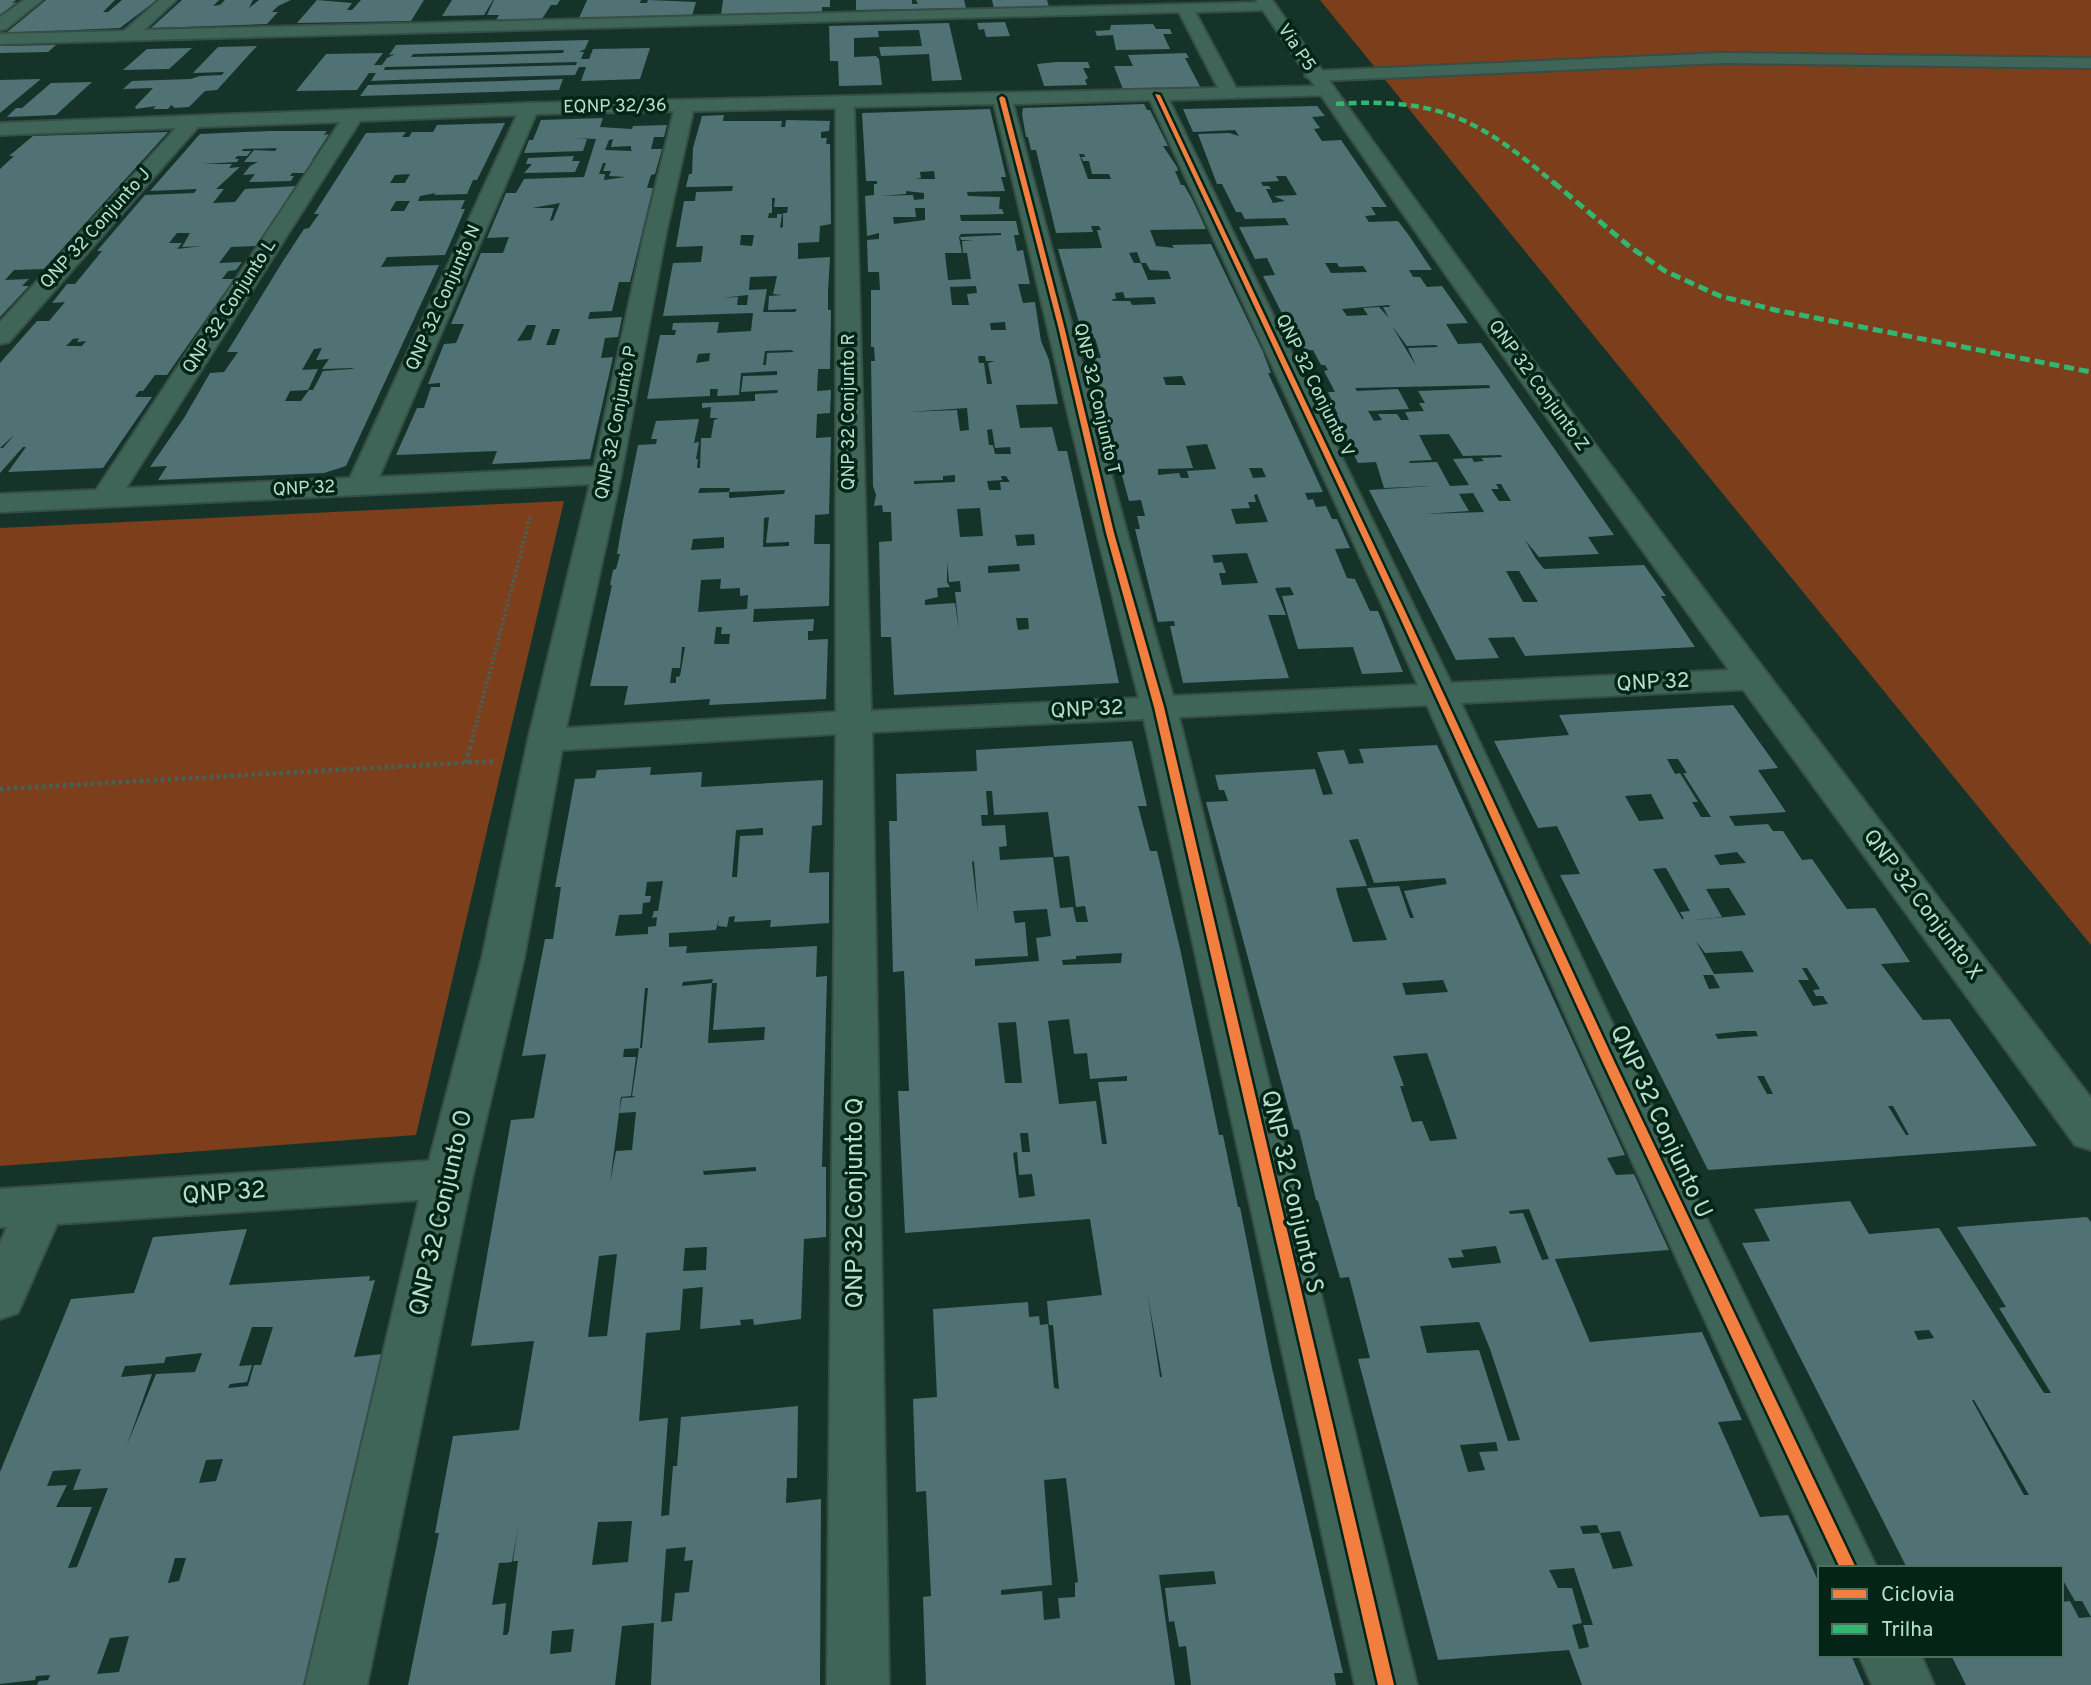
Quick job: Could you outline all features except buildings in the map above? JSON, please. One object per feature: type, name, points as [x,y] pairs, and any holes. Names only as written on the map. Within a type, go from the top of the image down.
[{"type":"street","points":[[0,25],[34,0]]},
{"type":"street","points":[[129,35],[168,0]]},
{"type":"street","points":[[705,22],[709,0]]},
{"type":"street","points":[[841,0],[841,18]]},
{"type":"street","points":[[0,39],[424,27],[563,19],[705,22],[841,18],[981,6],[1117,4],[1184,7],[1265,2]]},
{"type":"street","name":"Via P5","points":[[1265,2],[1319,83]]},
{"type":"street","points":[[1184,7],[1230,93]]},
{"type":"street","points":[[424,27],[434,9]]},
{"type":"street","points":[[277,31],[295,10]]},
{"type":"street","name":"EQNP 32/36","points":[[0,129],[529,109],[1230,93],[1319,83],[1723,58],[2091,63]]},
{"type":"street","name":"QNP 32 Conjunto Z","points":[[1319,83],[1753,679]]},
{"type":"street","name":"QNP 32 Conjunto V","points":[[1157,95],[1438,693]]},
{"type":"street","name":"QNP 32 Conjunto T","points":[[1002,98],[1061,326],[1110,533],[1158,707]]},
{"type":"street","name":"QNP 32 Conjunto R","points":[[845,102],[854,722]]},
{"type":"street","name":"QNP 32 Conjunto P","points":[[546,740],[607,475],[655,233],[685,106]]},
{"type":"street","name":"QNP 32 Conjunto N","points":[[360,486],[529,109]]},
{"type":"street","name":"QNP 32 Conjunto L","points":[[105,498],[354,115]]},
{"type":"street","name":"QNP 32 Conjunto J","points":[[0,337],[193,121]]},
{"type":"street","points":[[0,147],[21,128]]},
{"type":"street","name":"QNP 32","points":[[0,503],[607,475]]},
{"type":"street","name":"QNP 32","points":[[546,740],[854,722],[1753,679]]},
{"type":"street","name":"QNP 32 Conjunto X","points":[[1753,679],[2091,1132]]},
{"type":"street","name":"QNP 32 Conjunto U","points":[[1438,693],[1609,1063],[1847,1566]]},
{"type":"street","name":"QNP 32 Conjunto S","points":[[1158,707],[1386,1685]]},
{"type":"street","name":"QNP 32 Conjunto Q","points":[[854,722],[858,1685]]},
{"type":"street","name":"QNP 32 Conjunto O","points":[[336,1685],[448,1179],[503,957],[546,740]]},
{"type":"street","name":"QNP 32","points":[[20,1207],[448,1179]]},
{"type":"street","points":[[0,1298],[20,1207]]},
{"type":"street","points":[[1890,1657],[1903,1685]]},
{"type":"path","points":[[466,763],[532,512]]},
{"type":"path","points":[[0,789],[480,762]]},
{"type":"shaded area","points":[[1320,0],[2091,0],[2091,945]]},
{"type":"shaded area","points":[[564,501],[416,1135],[0,1166],[0,528]]},
{"type":"marked path","points":[[1336,104],[1403,102],[1425,106],[1463,119],[1498,139],[1532,164],[1630,247],[1665,271],[1720,296],[1775,310],[2091,372]]},
{"type":"cycle path","points":[[1157,95],[1847,1566]]},
{"type":"cycle path","points":[[1002,98],[1061,326],[1110,533],[1159,707],[1386,1685]]}]
